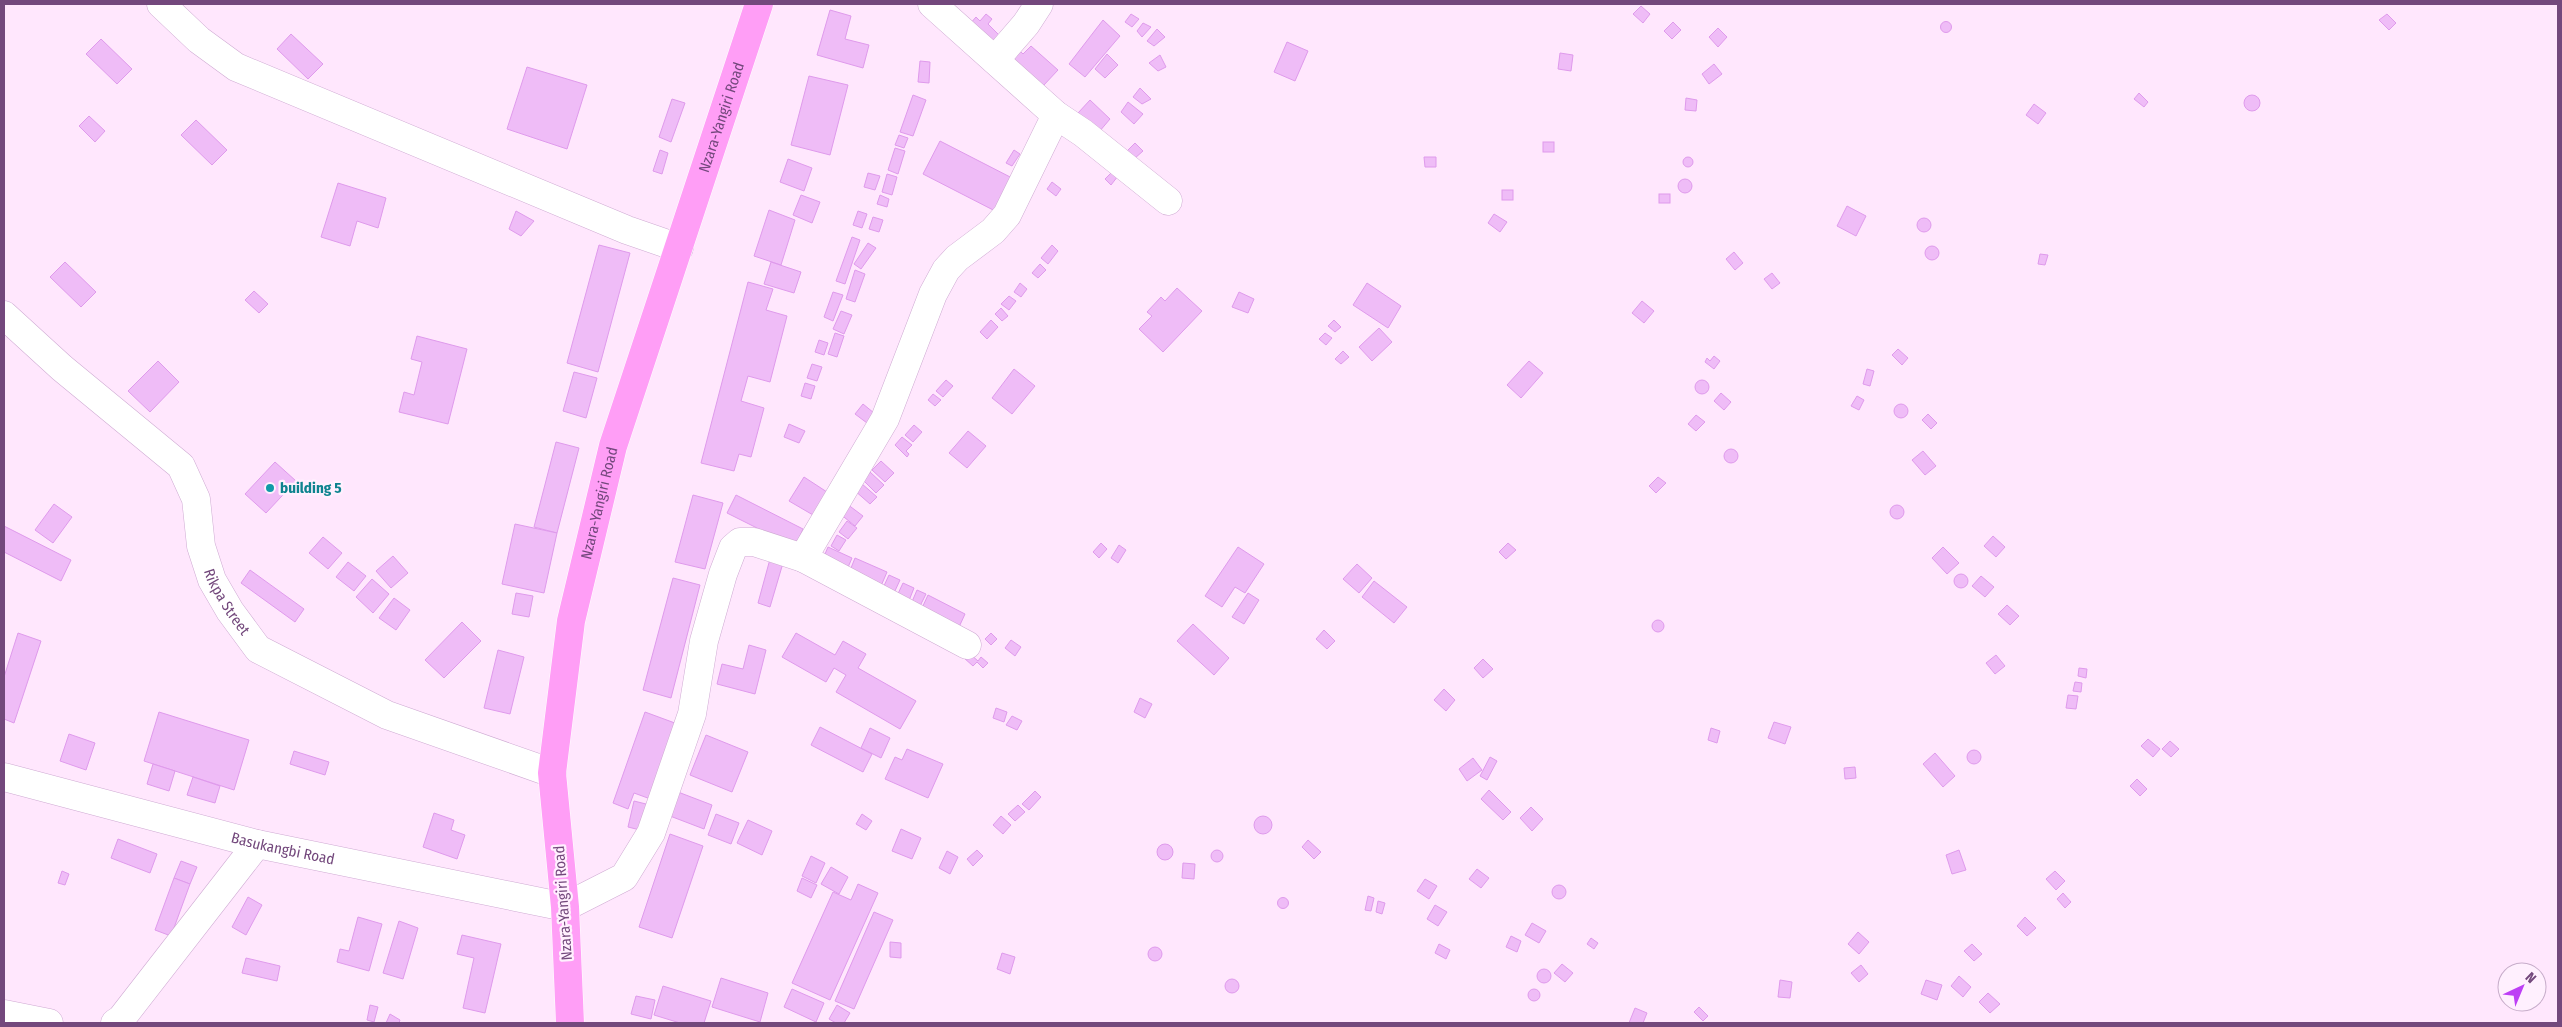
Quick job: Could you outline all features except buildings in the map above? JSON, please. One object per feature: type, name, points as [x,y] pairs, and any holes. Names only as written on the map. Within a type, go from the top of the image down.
[{"type":"main road","name":"Nzara-Yangiri Road","points":[[570,1023],[565,907],[552,773],[571,622],[613,446],[759,4]]},
{"type":"street","points":[[161,4],[199,40],[236,68],[618,226],[679,248]]},
{"type":"street","points":[[932,4],[1056,116],[1083,133],[1168,201]]},
{"type":"street","points":[[996,60],[1026,24],[1039,4]]},
{"type":"street","points":[[803,558],[885,419],[933,294],[946,270],[957,258],[993,231],[1007,215],[1056,116]]},
{"type":"street","name":"Rikpa Street","points":[[4,315],[62,368],[181,466],[196,499],[202,546],[212,580],[230,611],[258,649],[387,716],[552,773]]},
{"type":"street","points":[[565,907],[624,877],[651,833],[692,714],[704,641],[733,548],[740,542],[754,542],[803,558],[967,645]]},
{"type":"street","name":"Basukangbi Road","points":[[4,777],[256,844],[565,907]]},
{"type":"street","points":[[115,1023],[121,1019],[159,972],[256,844]]},
{"type":"street","points":[[4,1014],[48,1023]]},
{"type":"place","name":"building 5","points":[[270,488]]}]
